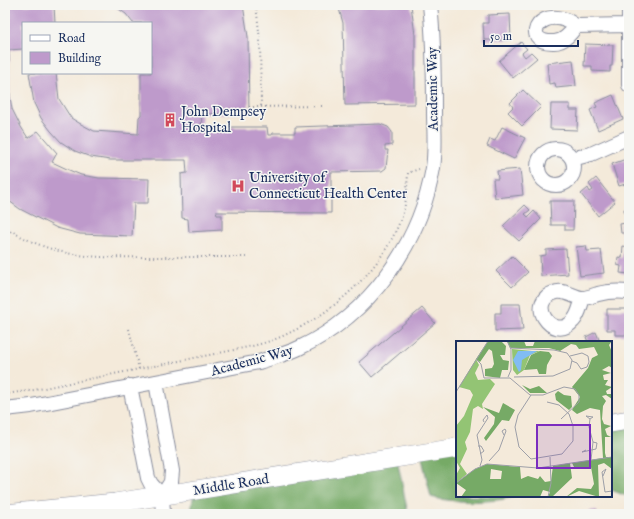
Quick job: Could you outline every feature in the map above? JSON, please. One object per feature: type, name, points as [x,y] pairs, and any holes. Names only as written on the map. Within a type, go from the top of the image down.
[{"type":"street","name":"Academic Way","points":[[5,409],[31,406],[249,364],[299,349],[320,337],[345,318],[377,288],[394,266],[413,233],[426,195],[433,167],[434,72],[430,5]]},
{"type":"street","points":[[629,7],[629,85]]},
{"type":"street","points":[[576,26],[628,25]]},
{"type":"street","points":[[572,159],[591,154],[629,137]]},
{"type":"street","points":[[583,298],[611,292],[629,292]]},
{"type":"street","points":[[156,382],[172,471],[171,482],[162,505]]},
{"type":"street","points":[[130,386],[148,478],[162,505]]},
{"type":"street","points":[[612,423],[629,420]]},
{"type":"street","name":"Middle Road","points":[[5,514],[80,508],[162,505],[456,448]]},
{"type":"path","points":[[256,5],[260,40],[261,106]]},
{"type":"path","points":[[249,106],[324,106]]},
{"type":"path","points":[[5,394],[34,390],[266,342],[289,333],[335,305],[373,266],[398,226],[407,196],[408,173]]},
{"type":"path","points":[[5,238],[11,230],[36,244],[58,252],[85,257],[246,257]]},
{"type":"path","points":[[129,329],[139,369]]},
{"type":"green space","points":[[629,420],[629,497],[612,490],[612,423]]},
{"type":"green space","points":[[456,448],[456,497],[512,497],[486,501],[462,501],[431,497],[421,454]]},
{"type":"green space","points":[[397,458],[408,514],[191,514],[194,491]]},
{"type":"building","points":[[5,5],[54,5],[55,22],[22,22],[22,49],[9,50],[10,97],[12,109],[28,138],[38,131],[57,153],[52,162],[81,175],[99,178],[149,179],[148,203],[134,203],[132,236],[80,234],[57,228],[20,209],[5,198]]},
{"type":"building","name":"John Dempsey Hospital","points":[[113,5],[243,5],[248,37],[249,113],[201,114],[202,127],[267,127],[268,135],[272,135],[273,133],[295,133],[295,127],[380,124],[388,127],[392,132],[392,145],[385,146],[385,150],[388,150],[386,168],[382,171],[331,172],[331,213],[216,212],[217,215],[222,215],[222,230],[189,232],[188,219],[182,218],[181,174],[187,173],[186,160],[110,160],[91,157],[75,151],[61,142],[51,131],[41,118],[34,103],[29,74],[56,74],[59,99],[71,118],[94,131],[138,134],[139,117],[141,115],[141,74],[152,74],[152,22],[132,22],[126,14]]},
{"type":"building","points":[[338,5],[411,5],[415,35],[415,104],[345,105],[343,23]]},
{"type":"building","points":[[510,14],[511,40],[484,40],[483,23],[488,23],[488,15]]},
{"type":"building","points":[[521,42],[527,49],[522,53],[525,57],[531,52],[537,58],[513,78],[499,61]]},
{"type":"building","points":[[585,44],[613,45],[612,66],[610,66],[610,72],[592,71],[592,66],[584,66]]},
{"type":"building","points":[[573,60],[576,86],[556,88],[555,83],[549,84],[547,63]]},
{"type":"building","points":[[523,90],[541,107],[522,126],[508,112],[513,107],[510,103]]},
{"type":"building","points":[[613,95],[623,119],[598,130],[590,110],[597,107],[595,103]]},
{"type":"building","points":[[551,104],[570,104],[570,110],[578,110],[577,130],[550,129]]},
{"type":"building","points":[[502,127],[525,138],[514,159],[487,146],[490,139],[495,141]]},
{"type":"building","points":[[629,158],[629,183],[619,186],[612,164]]},
{"type":"building","points":[[520,169],[523,195],[495,198],[493,179],[498,179],[497,171]]},
{"type":"building","points":[[596,178],[615,202],[598,216],[581,194],[588,188],[590,192],[593,190],[589,184]]},
{"type":"building","points":[[550,201],[574,201],[573,230],[565,230],[565,225],[551,225]]},
{"type":"building","points":[[525,205],[530,210],[525,214],[528,217],[534,211],[541,219],[519,241],[503,226]]},
{"type":"building","points":[[624,209],[629,209],[629,233],[621,233],[620,224],[626,223]]},
{"type":"building","points":[[586,246],[587,251],[601,250],[604,273],[580,276],[576,247]]},
{"type":"building","points":[[623,246],[629,247],[629,274],[620,273],[621,266],[617,265],[618,257],[622,258]]},
{"type":"building","points":[[566,249],[568,274],[541,276],[540,256],[546,255],[546,250]]},
{"type":"building","points":[[512,256],[528,272],[512,287],[496,271]]},
{"type":"building","points":[[501,304],[520,304],[523,330],[495,331],[495,313],[501,313]]},
{"type":"building","points":[[422,308],[435,323],[372,377],[359,362]]},
{"type":"building","points":[[607,309],[629,309],[629,335],[615,335],[615,330],[607,330]]},
{"type":"building","points":[[596,332],[600,341],[588,341],[586,337]]},
{"type":"building","points":[[597,510],[597,514],[589,514],[589,511]]},
{"type":"place","name":"John Dempsey Hospital","points":[[170,120]]},
{"type":"place","name":"University of Connecticut Health Center","points":[[238,186]]}]
